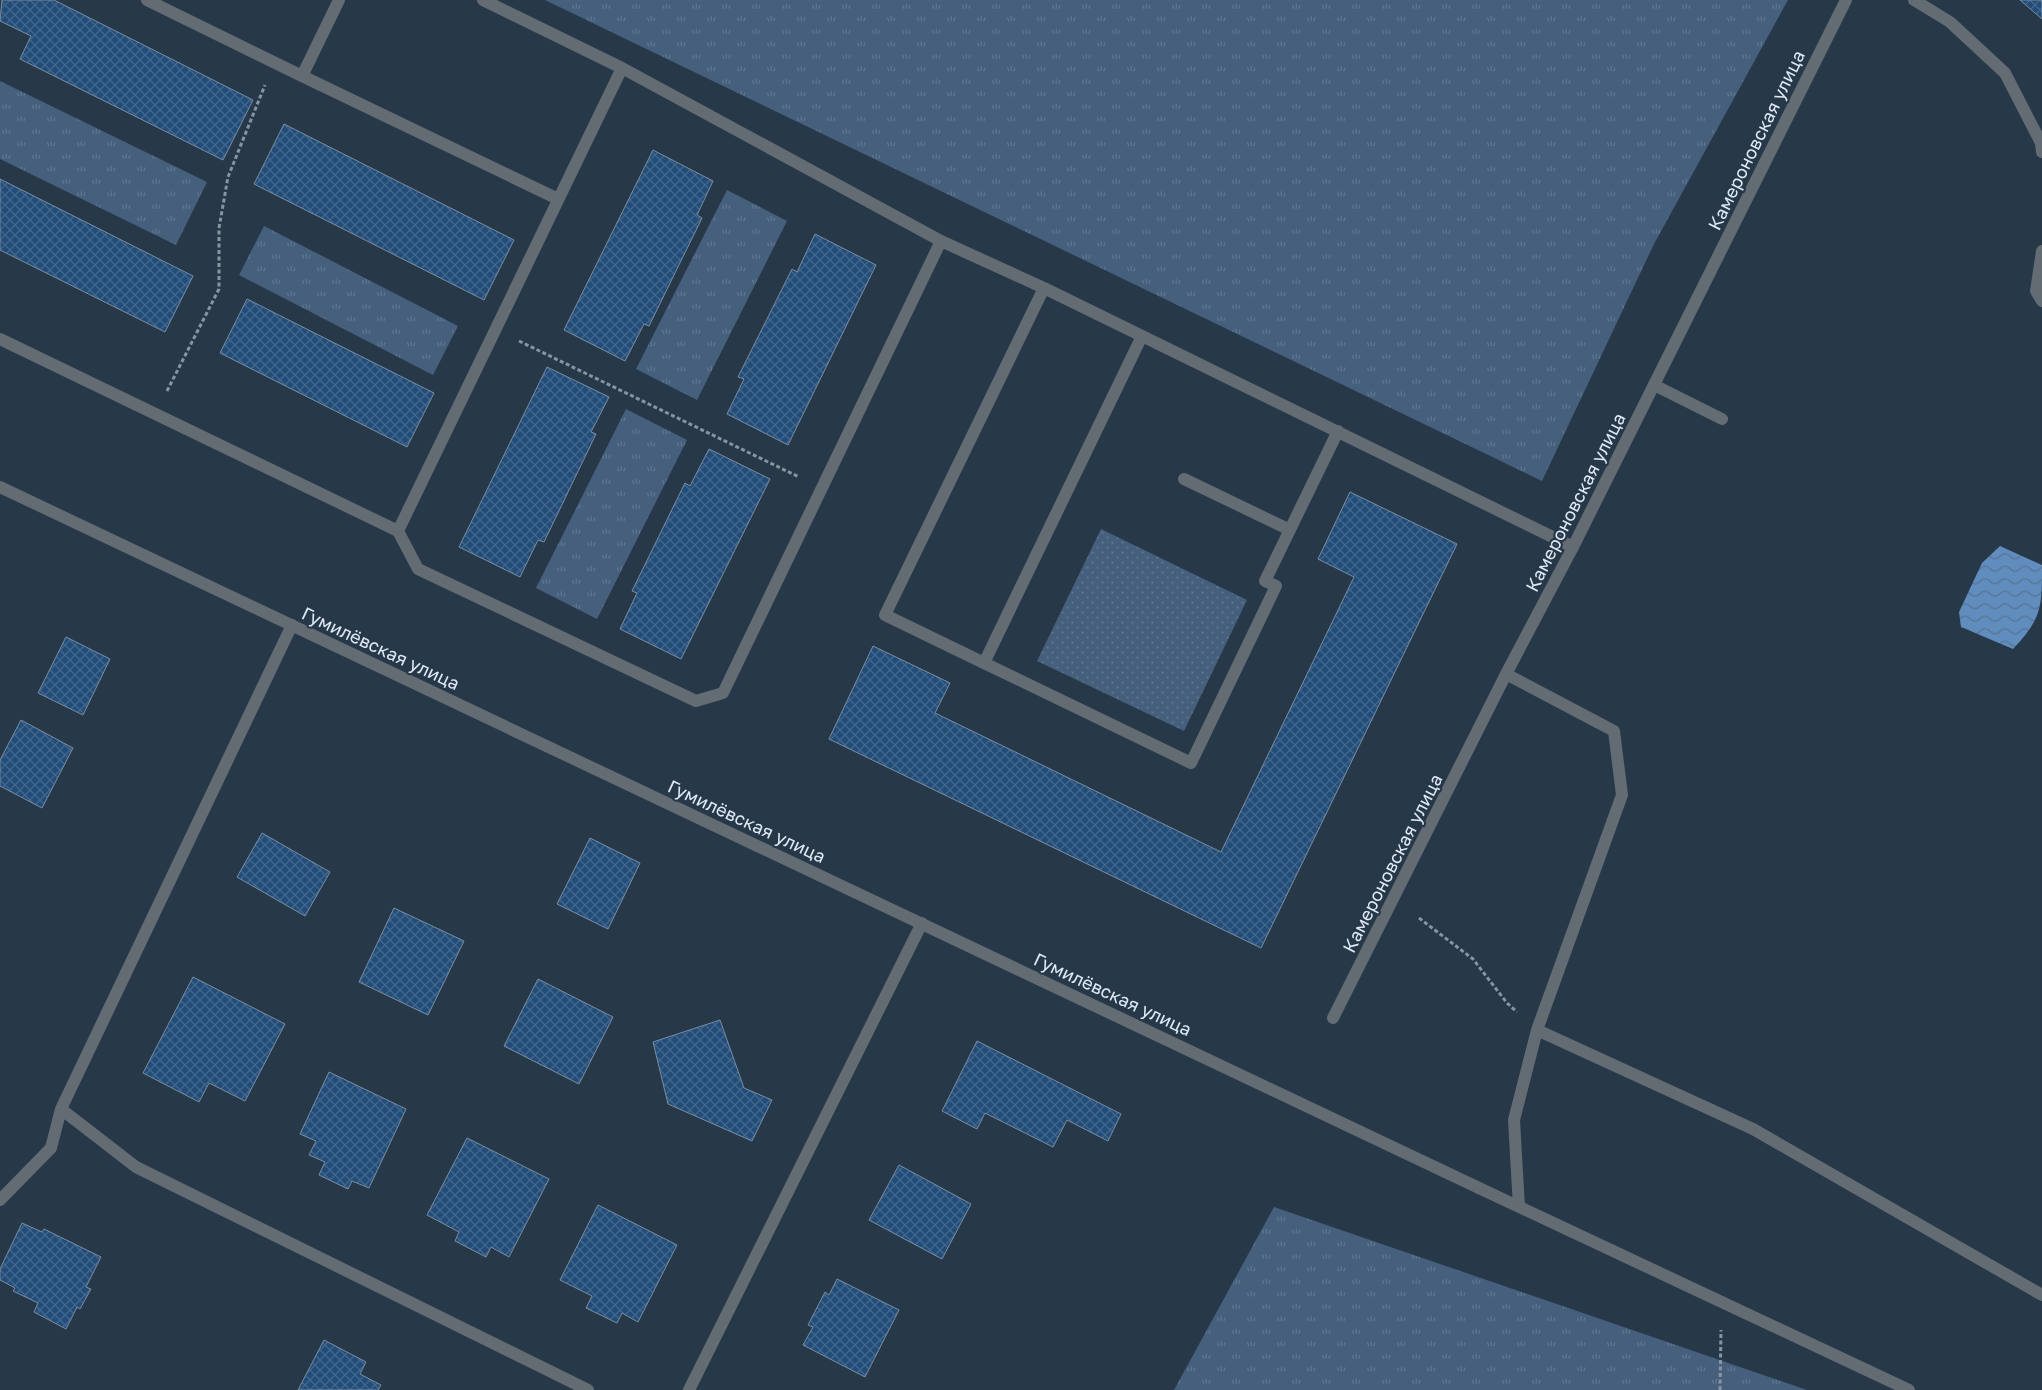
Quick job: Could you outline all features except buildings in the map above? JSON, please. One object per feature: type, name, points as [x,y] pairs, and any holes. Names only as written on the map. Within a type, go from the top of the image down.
[{"type":"street","points":[[147,0],[558,199]]},
{"type":"street","points":[[302,76],[339,0]]},
{"type":"street","points":[[483,0],[622,68],[941,241],[1044,288],[1573,547]]},
{"type":"street","name":"Камероновская улица","points":[[1333,1018],[1506,674],[1573,547],[1846,0]]},
{"type":"street","points":[[1914,0],[1950,22],[2005,73],[2041,143],[2042,152]]},
{"type":"street","points":[[398,531],[622,68]]},
{"type":"street","points":[[0,338],[398,531],[418,569],[696,701],[723,693],[941,241]]},
{"type":"street","points":[[2042,251],[2036,291],[2042,301]]},
{"type":"street","points":[[1044,288],[885,615],[1191,763],[1276,586],[1266,581],[1338,431]]},
{"type":"street","points":[[984,663],[1142,336]]},
{"type":"street","points":[[1654,385],[1722,419]]},
{"type":"street","points":[[1184,478],[1290,530]]},
{"type":"street","name":"Гумилёвская улица","points":[[0,487],[1909,1390]]},
{"type":"street","points":[[0,1200],[51,1148],[61,1109],[292,625]]},
{"type":"street","points":[[1506,674],[1614,730],[1622,795],[1537,1030],[1514,1120],[1519,1207]]},
{"type":"street","points":[[689,1390],[922,923]]},
{"type":"street","points":[[1537,1030],[1753,1130],[2042,1295]]},
{"type":"street","points":[[61,1109],[136,1168],[588,1390]]},
{"type":"path","points":[[156,414],[219,289],[220,228],[228,177],[275,62]]},
{"type":"path","points":[[495,330],[822,488]]},
{"type":"path","points":[[1419,918],[1473,959],[1507,1003],[1537,1030]]},
{"type":"path","points":[[1720,1390],[1721,1327]]},
{"type":"green space","points":[[545,0],[1788,0],[1654,244],[1542,481]]},
{"type":"green space","points":[[0,81],[207,182],[176,245],[0,159]]},
{"type":"green space","points":[[727,190],[787,221],[697,400],[636,369]]},
{"type":"green space","points":[[264,226],[458,326],[433,375],[239,275]]},
{"type":"green space","points":[[626,409],[687,440],[597,619],[536,588]]},
{"type":"green space","points":[[1101,529],[1247,600],[1184,731],[1037,661]]},
{"type":"green space","points":[[1274,1207],[1807,1390],[1174,1390]]},
{"type":"water","points":[[2000,546],[2042,565],[2042,591],[2035,620],[2013,649],[1961,627],[1959,612],[1982,563]]}]
